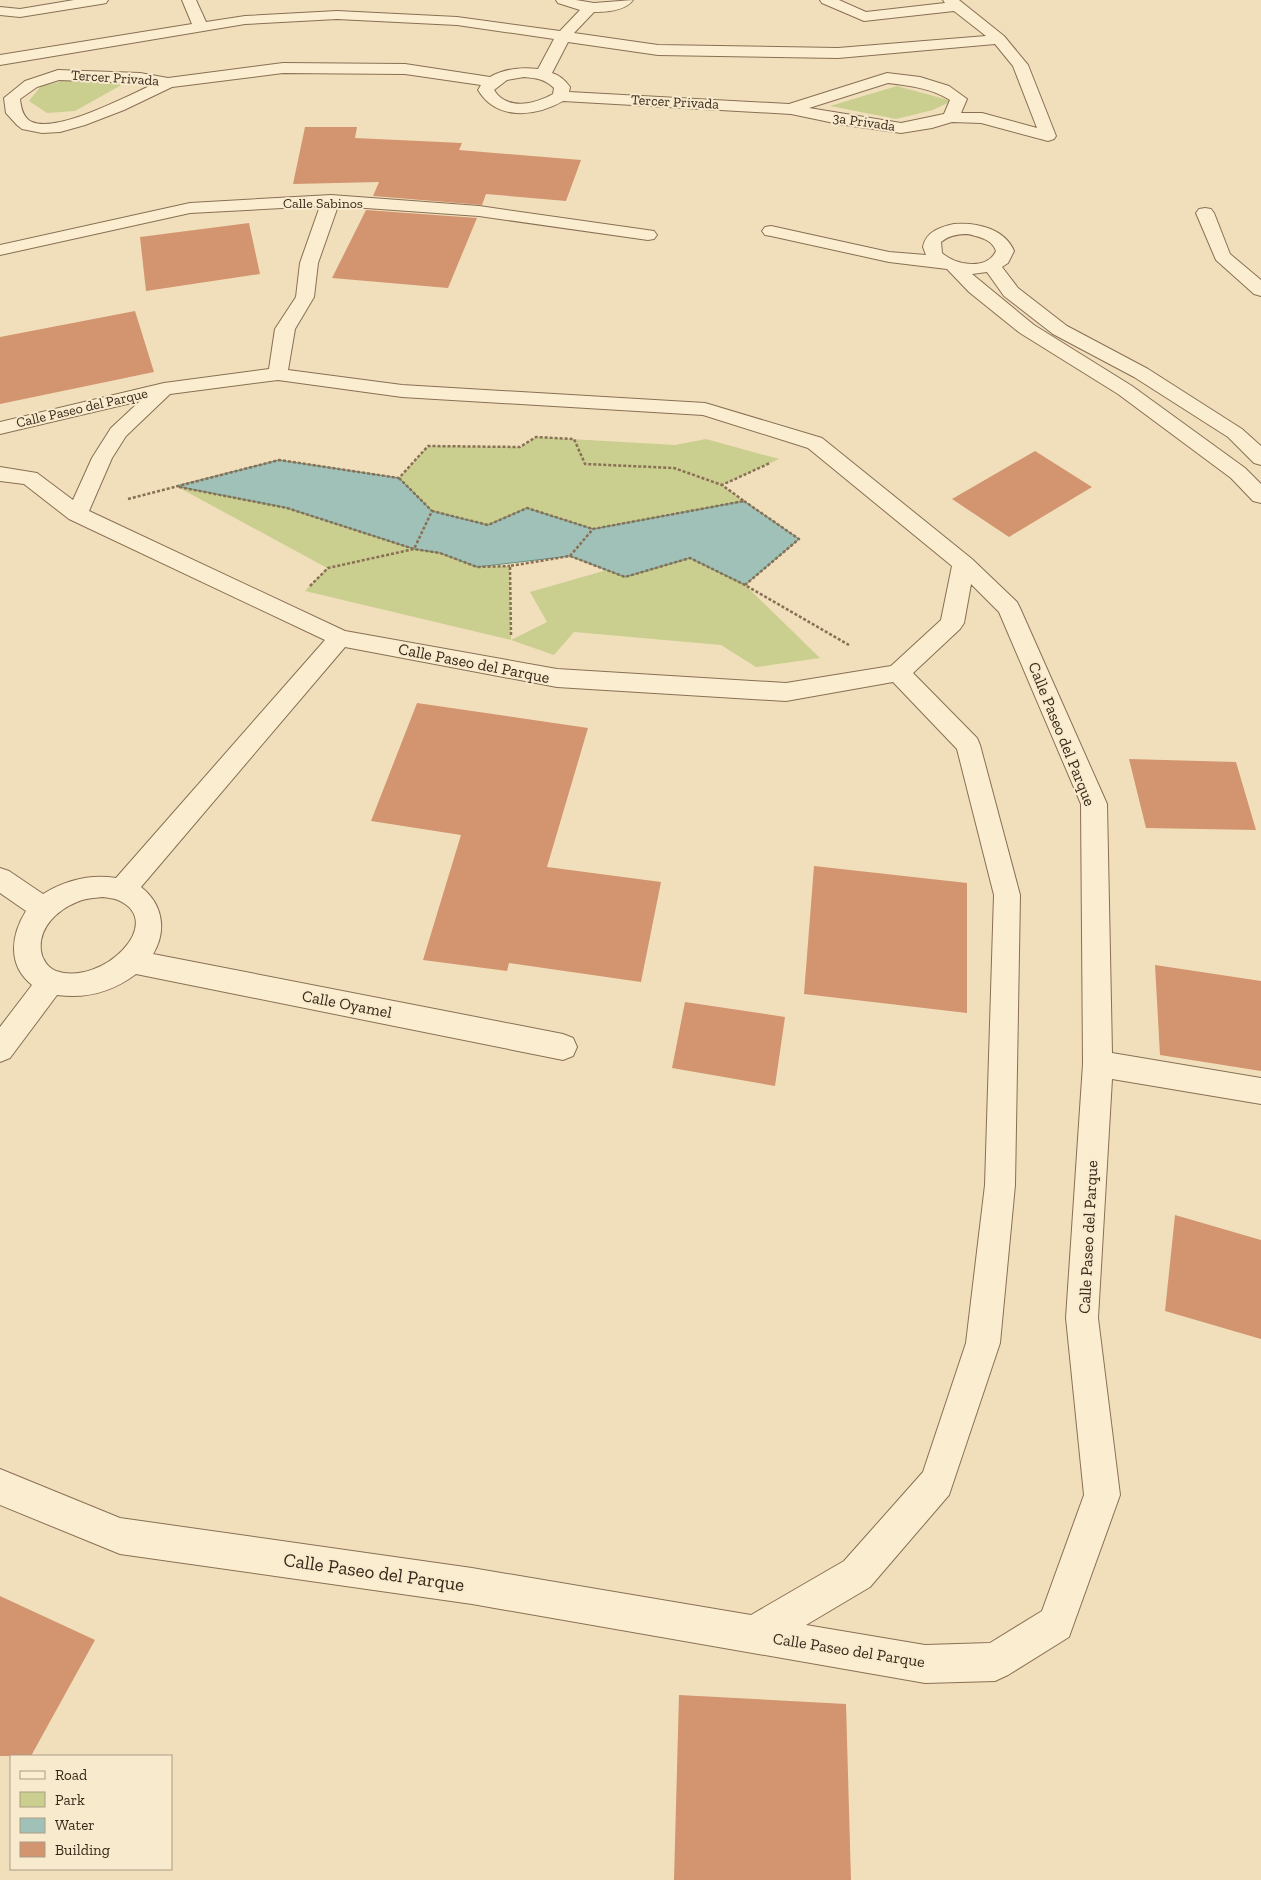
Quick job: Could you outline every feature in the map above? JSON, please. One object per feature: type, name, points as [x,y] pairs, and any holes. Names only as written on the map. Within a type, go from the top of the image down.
[{"type":"street","points":[[0,11],[20,13],[101,0]]},
{"type":"street","points":[[189,0],[201,27]]},
{"type":"street","points":[[563,0],[574,5],[590,7],[643,0]]},
{"type":"street","points":[[827,0],[864,17],[953,3],[999,39],[1020,65],[1048,136],[982,118],[951,117]]},
{"type":"street","points":[[543,74],[563,37],[590,7]]},
{"type":"street","points":[[0,60],[245,20],[337,15],[457,21],[658,50],[838,53],[999,39]]},
{"type":"street","name":"Tercer Privada","points":[[168,83],[140,78],[58,74],[31,84],[12,98],[14,113],[28,126],[52,128],[78,123],[168,83],[283,68],[405,69],[491,82]]},
{"type":"street","points":[[524,72],[543,74],[556,80],[562,87],[560,96],[549,103],[534,107],[516,108],[499,104],[489,98],[486,90],[491,82],[504,75],[524,72]]},
{"type":"street","name":"3a Privada","points":[[887,78],[920,82],[942,88],[959,99],[951,117],[932,123],[901,128],[839,119],[791,109],[887,78]]},
{"type":"street","points":[[8,85],[31,84]]},
{"type":"street","name":"Tercer Privada","points":[[560,96],[791,109]]},
{"type":"street","points":[[278,374],[285,329],[305,297],[309,263],[331,200]]},
{"type":"street","name":"Calle Sabinos","points":[[0,250],[190,208],[331,200],[479,211],[648,235]]},
{"type":"street","points":[[1206,213],[1222,256],[1261,290]]},
{"type":"street","points":[[771,231],[889,257],[949,265],[974,269],[992,266],[1001,262],[1005,255],[1005,248],[1001,242],[982,231],[969,229],[945,232],[936,236],[931,242],[930,249],[935,256],[949,265],[1027,330],[1125,390],[1238,473],[1261,496]]},
{"type":"street","points":[[992,266],[1011,292],[1060,330],[1141,373],[1235,433],[1261,458]]},
{"type":"street","name":"Calle Paseo del Parque","points":[[0,428],[164,389],[278,374],[402,391],[705,409],[815,443],[964,564],[1009,608],[1094,804],[1098,1064],[1082,1318],[1102,1495],[1056,1624],[995,1662],[925,1664],[472,1586],[120,1536],[0,1487]]},
{"type":"street","name":"Calle Paseo del Parque","points":[[77,514],[102,458],[118,432],[164,389]]},
{"type":"street","name":"Calle Paseo del Parque","points":[[0,474],[30,478],[77,514],[340,638],[557,678],[786,692],[898,673],[968,745],[1007,895],[1000,1185],[983,1343],[937,1483],[857,1574],[755,1634]]},
{"type":"street","points":[[898,673],[952,623],[964,564]]},
{"type":"street","points":[[122,890],[340,638]]},
{"type":"street","points":[[0,879],[44,909]]},
{"type":"street","points":[[103,886],[122,890],[137,898],[146,912],[149,928],[144,945],[132,962],[114,975],[92,983],[71,986],[51,982],[36,972],[27,958],[25,941],[31,924],[44,909],[62,896],[82,889],[103,886]]},
{"type":"street","name":"Calle Oyamel","points":[[132,962],[563,1047]]},
{"type":"street","points":[[0,1049],[51,982]]},
{"type":"street","points":[[1098,1064],[1261,1091]]},
{"type":"path","points":[[399,478],[428,446],[520,447],[536,438],[574,438],[585,464],[674,468],[722,485],[744,502],[800,538],[745,585]]},
{"type":"path","points":[[722,485],[815,443]]},
{"type":"path","points":[[77,514],[279,460],[399,478],[432,511],[488,525],[527,508],[593,529],[744,502]]},
{"type":"path","points":[[176,486],[287,508],[414,549],[440,552],[476,567],[510,566],[570,556],[625,577],[690,558],[745,585],[898,673]]},
{"type":"path","points":[[414,549],[432,511]]},
{"type":"path","points":[[570,556],[593,529]]},
{"type":"path","points":[[285,612],[328,568],[414,549]]},
{"type":"path","points":[[510,566],[511,669]]},
{"type":"green space","points":[[77,78],[125,83],[75,111],[47,113],[29,101],[41,86]]},
{"type":"green space","points":[[897,86],[952,101],[933,110],[896,119],[830,106]]},
{"type":"green space","points":[[536,437],[675,445],[706,439],[779,459],[722,485],[744,501],[593,529],[527,508],[488,525],[432,511],[399,478],[428,446],[520,447]]},
{"type":"green space","points":[[176,486],[287,508],[414,549],[440,553],[476,567],[510,566],[511,640],[305,591],[327,568]]},
{"type":"green space","points":[[690,558],[745,585],[820,658],[756,667],[721,645],[574,632],[554,655],[511,640],[547,622],[530,592],[607,570],[625,577]]},
{"type":"water","points":[[279,460],[399,478],[432,511],[488,525],[527,508],[593,529],[744,501],[799,539],[745,585],[690,558],[625,577],[570,556],[477,567],[440,553],[414,549],[287,508],[176,486]]},
{"type":"building","points":[[305,127],[357,127],[355,138],[462,143],[459,150],[581,160],[566,201],[486,194],[482,205],[373,196],[379,182],[293,184]]},
{"type":"building","points":[[366,210],[477,218],[448,288],[332,278]]},
{"type":"building","points":[[249,223],[260,274],[146,291],[140,237]]},
{"type":"building","points":[[135,311],[154,372],[0,404],[0,337]]},
{"type":"building","points":[[1035,451],[1092,487],[1009,537],[952,499]]},
{"type":"building","points":[[417,703],[588,728],[547,867],[661,882],[641,982],[509,963],[507,971],[423,960],[461,835],[371,821]]},
{"type":"building","points":[[1129,759],[1236,762],[1256,830],[1146,828]]},
{"type":"building","points":[[814,866],[967,883],[967,1013],[804,994]]},
{"type":"building","points":[[1155,965],[1261,981],[1261,1071],[1160,1055]]},
{"type":"building","points":[[685,1002],[785,1017],[775,1086],[672,1068]]},
{"type":"building","points":[[1175,1215],[1261,1240],[1261,1339],[1165,1311]]},
{"type":"building","points":[[0,1596],[95,1640],[32,1755],[0,1756]]},
{"type":"building","points":[[679,1695],[846,1704],[851,1880],[674,1880]]}]
